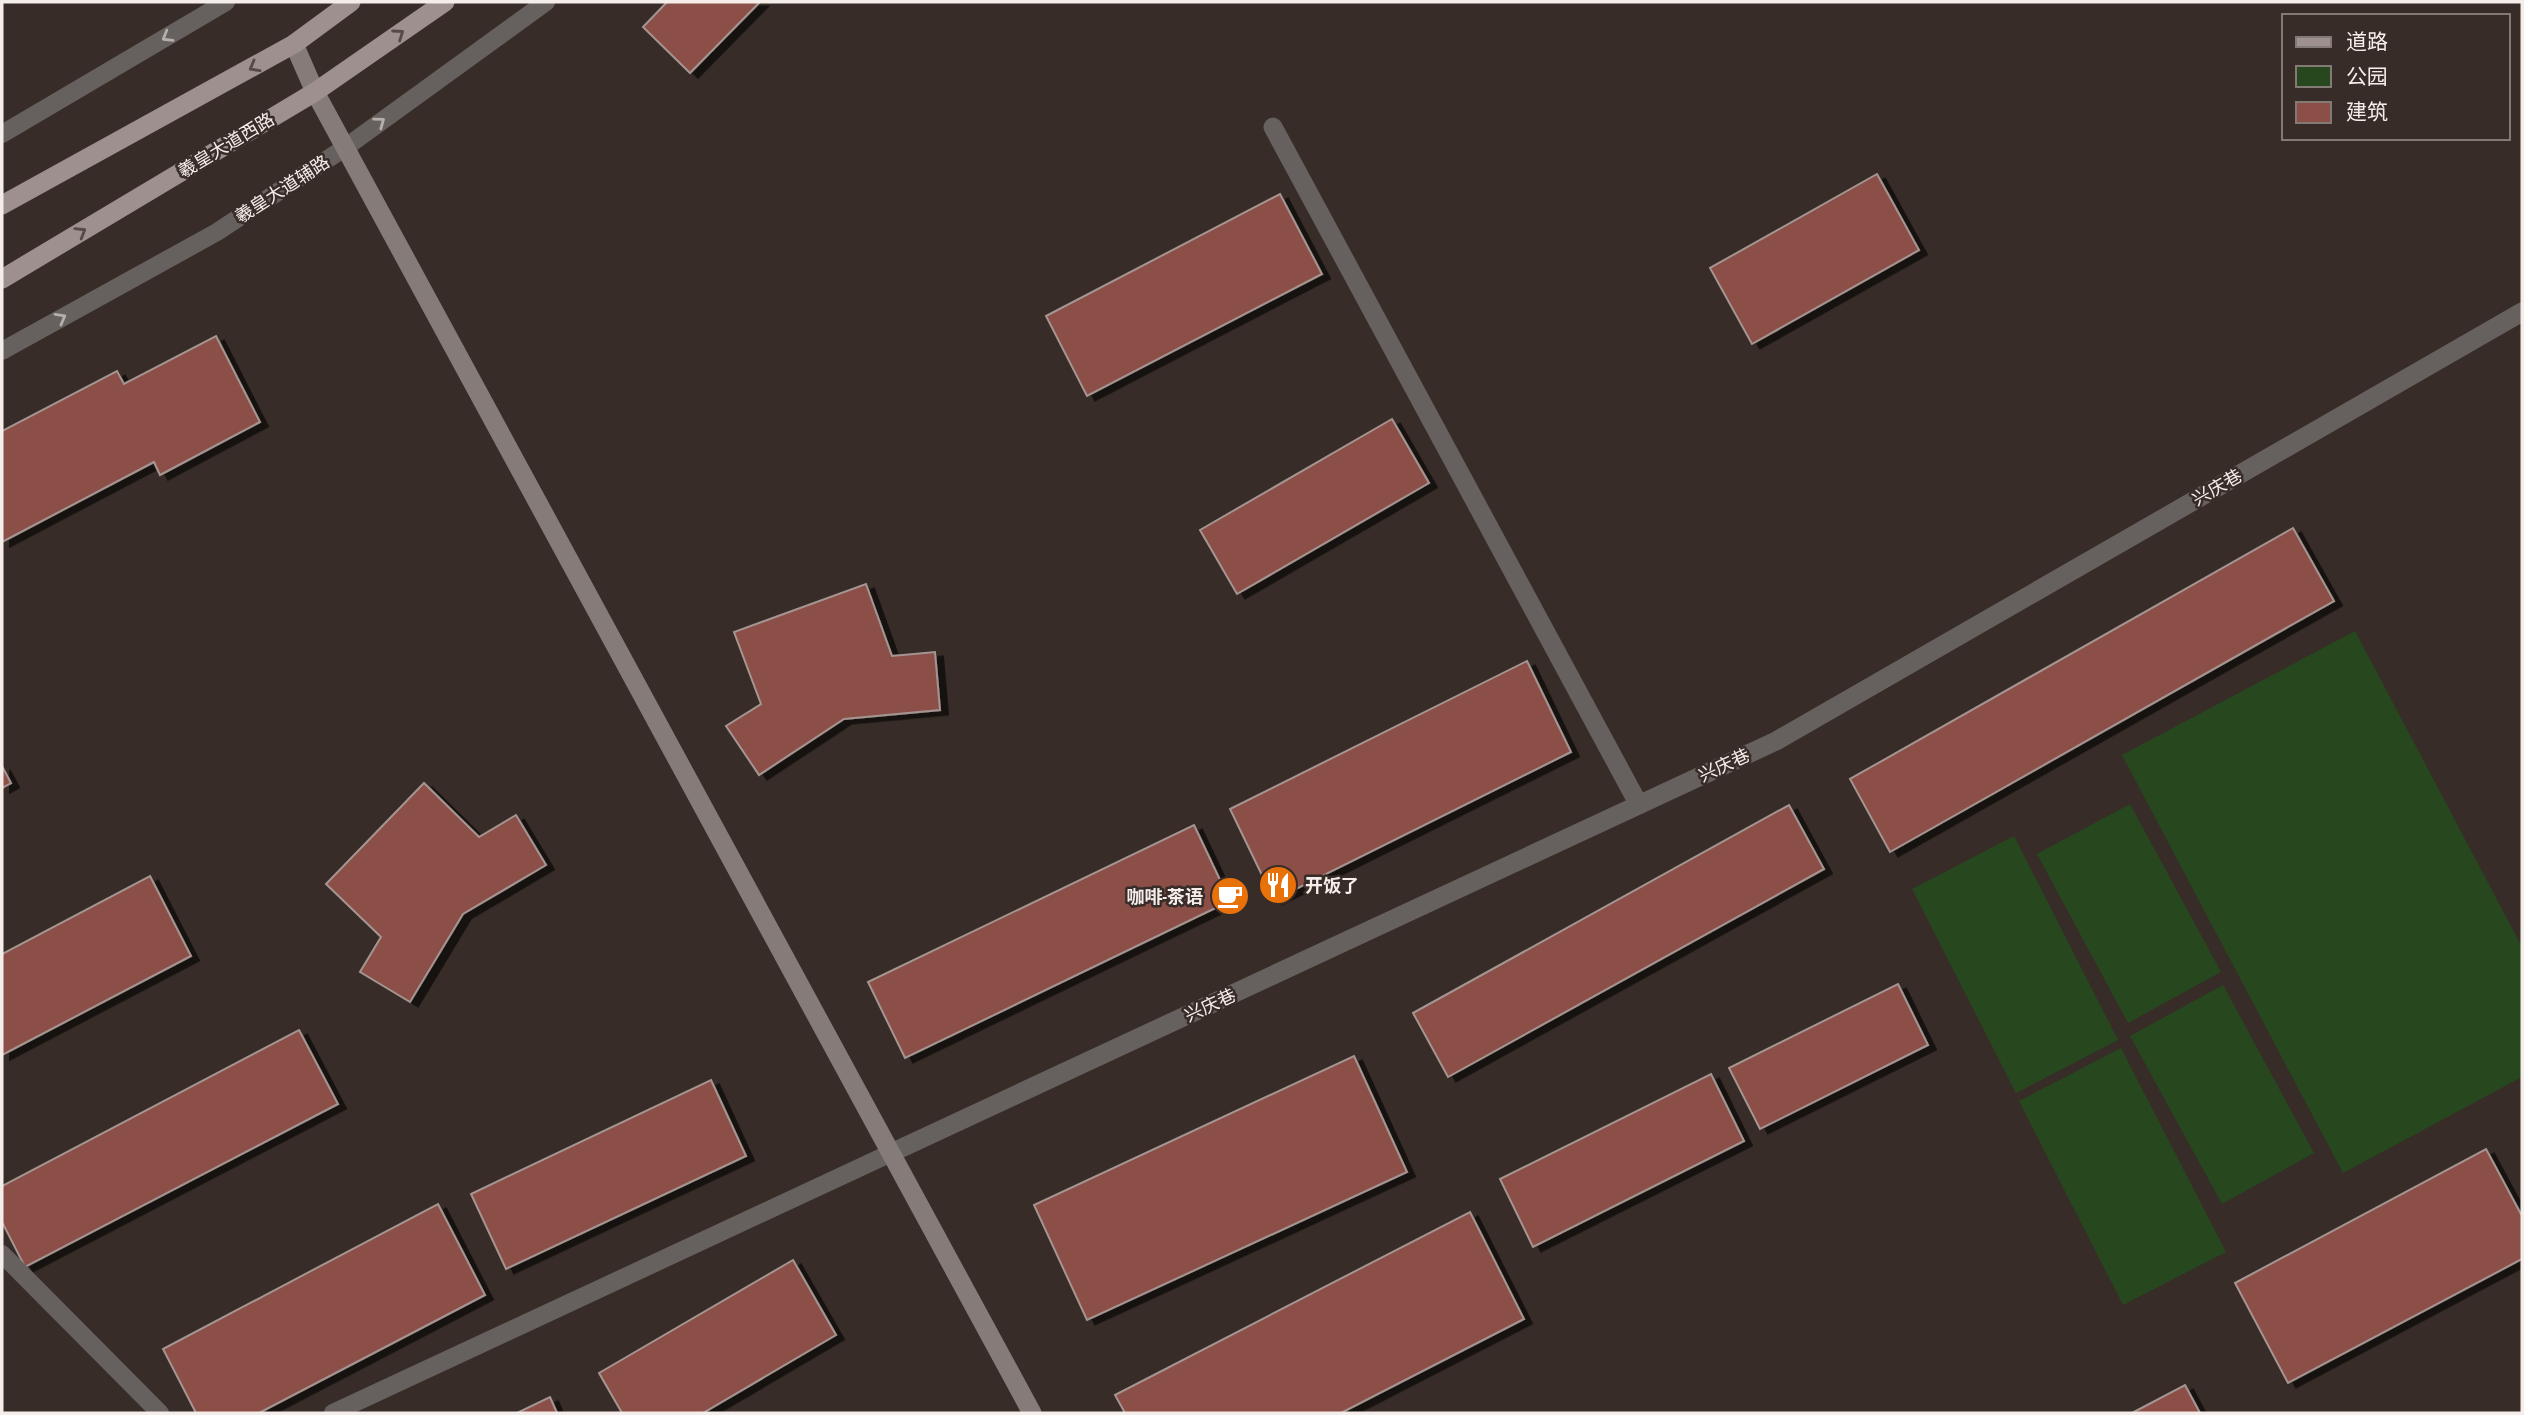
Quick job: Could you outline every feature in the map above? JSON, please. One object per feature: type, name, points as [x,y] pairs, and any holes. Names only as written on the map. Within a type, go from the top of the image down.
[{"type":"main road","points":[[2,205],[294,44],[351,2]]},
{"type":"main road","name":"羲皇大道西路","points":[[2,279],[315,92],[445,2]]},
{"type":"main road","points":[[294,44],[315,92],[1032,1413]]},
{"type":"street","points":[[1273,127],[1639,806]]},
{"type":"street","name":"兴庆巷","points":[[891,1153],[1776,741],[2522,312]]},
{"type":"lane","points":[[2,134],[226,2]]},
{"type":"lane","name":"羲皇大道辅路","points":[[2,351],[217,232],[346,148],[546,2]]},
{"type":"lane","points":[[333,1413],[891,1153]]},
{"type":"lane","points":[[2,1254],[160,1413]]},
{"type":"green space","points":[[2355,631],[2522,947],[2522,1077],[2343,1173],[2122,755]]},
{"type":"green space","points":[[2130,804],[2221,972],[2128,1023],[2037,854]]},
{"type":"green space","points":[[2014,836],[2118,1040],[2016,1093],[1912,889]]},
{"type":"green space","points":[[2223,985],[2314,1153],[2222,1204],[2130,1036]]},
{"type":"green space","points":[[2121,1048],[2226,1252],[2123,1305],[2019,1101]]},
{"type":"building","points":[[667,2],[760,2],[690,73],[643,27]]},
{"type":"building","points":[[1877,174],[1919,250],[1752,344],[1710,268]]},
{"type":"building","points":[[1280,194],[1322,274],[1087,396],[1046,316]]},
{"type":"building","points":[[216,336],[260,422],[160,475],[154,462],[2,542],[2,431],[117,371],[124,384]]},
{"type":"building","points":[[1392,419],[1429,483],[1237,594],[1200,530]]},
{"type":"building","points":[[2293,528],[2334,601],[1890,852],[1850,779]]},
{"type":"building","points":[[866,584],[892,656],[935,652],[940,710],[844,719],[759,775],[726,726],[761,704],[734,632]]},
{"type":"building","points":[[1527,661],[1571,752],[1274,900],[1230,809]]},
{"type":"building","points":[[2,766],[11,783],[2,788]]},
{"type":"building","points":[[424,783],[479,837],[516,815],[546,865],[463,914],[410,1002],[360,972],[381,937],[326,884]]},
{"type":"building","points":[[1789,805],[1824,869],[1448,1077],[1413,1013]]},
{"type":"building","points":[[1194,825],[1230,901],[905,1058],[868,982]]},
{"type":"building","points":[[150,876],[191,956],[2,1055],[2,954]]},
{"type":"building","points":[[1898,984],[1928,1045],[1760,1129],[1729,1068]]},
{"type":"building","points":[[299,1030],[338,1104],[25,1267],[2,1222],[2,1186]]},
{"type":"building","points":[[1354,1056],[1407,1172],[1087,1320],[1034,1205]]},
{"type":"building","points":[[1711,1074],[1744,1141],[1533,1247],[1500,1179]]},
{"type":"building","points":[[711,1080],[746,1156],[506,1269],[471,1194]]},
{"type":"building","points":[[2486,1149],[2522,1216],[2522,1259],[2288,1383],[2235,1283]]},
{"type":"building","points":[[438,1204],[485,1295],[259,1413],[196,1413],[163,1349]]},
{"type":"building","points":[[1470,1212],[1524,1319],[1341,1413],[1125,1413],[1115,1395]]},
{"type":"building","points":[[793,1260],[836,1335],[703,1413],[622,1413],[599,1373]]},
{"type":"building","points":[[2185,1385],[2200,1413],[2132,1413]]},
{"type":"building","points":[[550,1397],[557,1413],[517,1413]]},
{"type":"place","name":"开饭了","points":[[1278,885]]},
{"type":"place","name":"咖啡-茶语","points":[[1230,896]]}]
